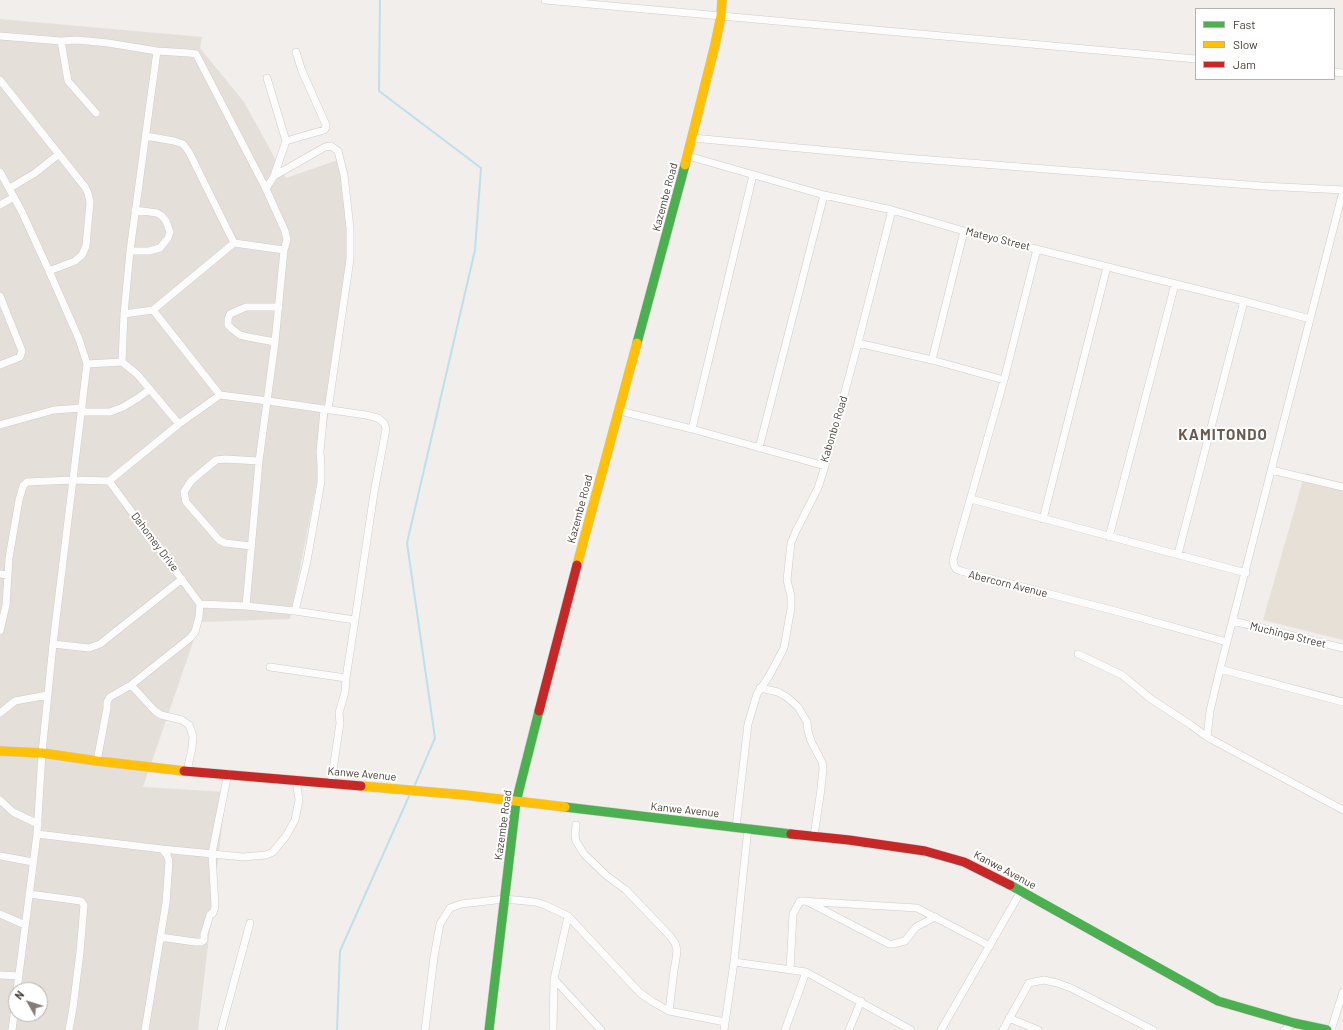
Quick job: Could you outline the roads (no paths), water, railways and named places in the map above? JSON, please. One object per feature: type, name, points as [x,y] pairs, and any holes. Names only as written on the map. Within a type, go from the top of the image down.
[{"type":"main road","name":"Kazembe Road","points":[[489,1030],[516,802],[576,567],[620,411],[693,138],[721,16],[722,0]]},
{"type":"main road","name":"Kanwe Avenue","points":[[0,751],[42,753],[187,771],[228,773],[465,795],[674,821],[814,836],[925,851],[964,862],[1021,891],[1207,996],[1228,1005],[1294,1023],[1327,1030]]},
{"type":"street","points":[[545,0],[1195,59]]},
{"type":"street","points":[[0,39],[0,36],[61,41],[77,40],[108,43],[157,51],[196,54],[266,189],[285,231],[287,240],[284,250],[275,342],[259,461],[246,606]]},
{"type":"street","points":[[61,41],[68,81],[96,113]]},
{"type":"street","points":[[122,362],[124,314],[130,251],[157,51]]},
{"type":"street","points":[[286,141],[324,130],[326,127],[302,71],[296,52]]},
{"type":"street","points":[[266,189],[274,176],[286,141],[267,78]]},
{"type":"street","points":[[0,80],[85,187],[88,193],[89,209],[86,246],[82,255],[75,261],[49,271]]},
{"type":"street","points":[[146,136],[183,144],[189,152],[234,243]]},
{"type":"street","points":[[693,138],[906,158],[1343,191],[1246,573],[1220,669],[1210,711],[1207,737]]},
{"type":"street","points":[[274,176],[325,147],[331,146],[338,151],[344,175],[350,228],[350,259],[320,452],[320,482],[306,561],[294,611]]},
{"type":"street","points":[[10,188],[36,173],[59,154]]},
{"type":"street","name":"Mateyo Street","points":[[688,156],[824,195],[892,210],[964,231],[1310,319]]},
{"type":"street","points":[[0,172],[22,212],[49,271],[79,339],[87,364],[53,644],[42,753],[37,834],[18,982]]},
{"type":"street","points":[[692,429],[753,175]]},
{"type":"street","points":[[759,448],[824,195]]},
{"type":"street","points":[[0,205],[14,197]]},
{"type":"street","points":[[130,251],[149,251],[160,248],[168,238],[170,232],[166,221],[162,216],[156,213],[135,210]]},
{"type":"street","name":"Kabonbo Road","points":[[620,411],[692,429],[825,466],[892,210]]},
{"type":"street","points":[[932,360],[964,231]]},
{"type":"street","points":[[124,314],[153,310],[234,243],[284,250]]},
{"type":"street","name":"Abercorn Avenue","points":[[1037,249],[1004,380],[953,560],[954,565],[956,569],[961,571],[1227,642]]},
{"type":"street","points":[[1043,519],[1107,267]]},
{"type":"street","points":[[1109,537],[1175,284]]},
{"type":"street","points":[[0,296],[10,317],[22,351],[20,357],[0,365]]},
{"type":"street","points":[[1178,554],[1244,301]]},
{"type":"street","points":[[275,342],[248,338],[240,335],[232,330],[228,324],[228,319],[230,314],[246,308],[279,307]]},
{"type":"street","points":[[153,310],[220,395]]},
{"type":"street","points":[[858,343],[932,360],[1004,380]]},
{"type":"street","points":[[87,364],[122,362],[137,374],[179,424]]},
{"type":"street","points":[[0,425],[54,410],[110,412],[123,407],[150,389]]},
{"type":"street","points":[[0,631],[6,605],[9,558],[19,500],[23,486],[27,482],[73,480],[109,481],[179,424],[220,395],[366,415],[378,418],[386,426],[374,493],[345,692],[340,713],[340,723],[331,783]]},
{"type":"street","points":[[252,546],[225,543],[219,540],[186,502],[184,492],[191,480],[216,460],[225,459],[259,461]]},
{"type":"street","points":[[736,827],[747,731],[754,702],[760,688],[769,676],[784,648],[791,608],[791,596],[787,580],[791,544],[798,526],[818,488],[825,466]]},
{"type":"street","points":[[1271,470],[1343,487]]},
{"type":"street","name":"Dahomey Drive","points":[[109,481],[200,604]]},
{"type":"street","points":[[971,498],[1043,519],[1246,573]]},
{"type":"street","points":[[0,574],[8,575]]},
{"type":"street","points":[[53,644],[89,648],[100,644],[182,579]]},
{"type":"street","points":[[97,761],[107,702],[110,697],[131,685],[190,638],[195,632],[199,617],[200,604],[246,606],[355,620]]},
{"type":"street","name":"Muchinga Street","points":[[1233,621],[1343,648]]},
{"type":"street","points":[[1078,654],[1122,675],[1151,699],[1207,737],[1343,810]]},
{"type":"street","points":[[270,667],[346,678]]},
{"type":"street","points":[[1220,669],[1343,702]]},
{"type":"street","points":[[131,685],[155,711],[162,715],[182,720],[189,724],[193,736],[187,771]]},
{"type":"street","points":[[760,688],[778,692],[788,698],[798,707],[806,718],[811,741],[822,762],[823,768],[814,836]]},
{"type":"street","points":[[0,713],[15,701],[48,695]]},
{"type":"street","points":[[160,937],[195,942],[201,942],[204,940],[204,934],[215,904],[212,853],[228,773]]},
{"type":"street","points":[[37,834],[162,849],[248,856],[266,855],[273,852],[286,836],[295,820],[299,800],[296,780]]},
{"type":"street","points":[[0,800],[13,812],[38,824]]},
{"type":"street","points":[[576,825],[576,841],[584,854],[607,876],[626,890],[675,943],[677,950],[676,960],[668,1011]]},
{"type":"street","points":[[424,1030],[440,924],[450,908],[461,904],[504,899],[535,902],[568,916],[640,993],[668,1011],[725,1026],[734,962],[748,828]]},
{"type":"street","points":[[145,1030],[166,903],[169,861],[168,855],[162,849]]},
{"type":"street","points":[[0,856],[33,862]]},
{"type":"street","points":[[941,1030],[1021,891]]},
{"type":"street","points":[[29,894],[80,901],[84,905],[80,952],[69,1030]]},
{"type":"street","points":[[790,969],[793,914],[800,901],[917,908],[990,946]]},
{"type":"street","points":[[806,901],[889,944],[898,944],[904,941],[916,927],[935,917]]},
{"type":"street","points":[[0,914],[25,925]]},
{"type":"street","points":[[553,1030],[554,979],[568,916]]},
{"type":"street","points":[[220,1030],[250,923]]},
{"type":"street","points":[[734,962],[806,972],[912,1030]]},
{"type":"street","points":[[785,1030],[806,972]]},
{"type":"street","points":[[0,975],[19,976]]},
{"type":"street","points":[[554,979],[601,1030]]},
{"type":"street","points":[[1002,1030],[1029,984],[1044,980],[1071,988],[1153,1030]]},
{"type":"street","points":[[1331,1030],[1343,992]]},
{"type":"street","points":[[850,1030],[861,1002]]},
{"type":"street","points":[[1010,1018],[1038,1030]]},
{"type":"street","points":[[1284,1030],[1294,1023]]},
{"type":"waterway","points":[[380,0],[379,91],[481,168],[475,250],[407,543],[435,738],[414,787]]},
{"type":"waterway","points":[[337,1030],[340,951],[410,794]]},
{"type":"district","name":"KAMITONDO","points":[[1223,435]]}]
